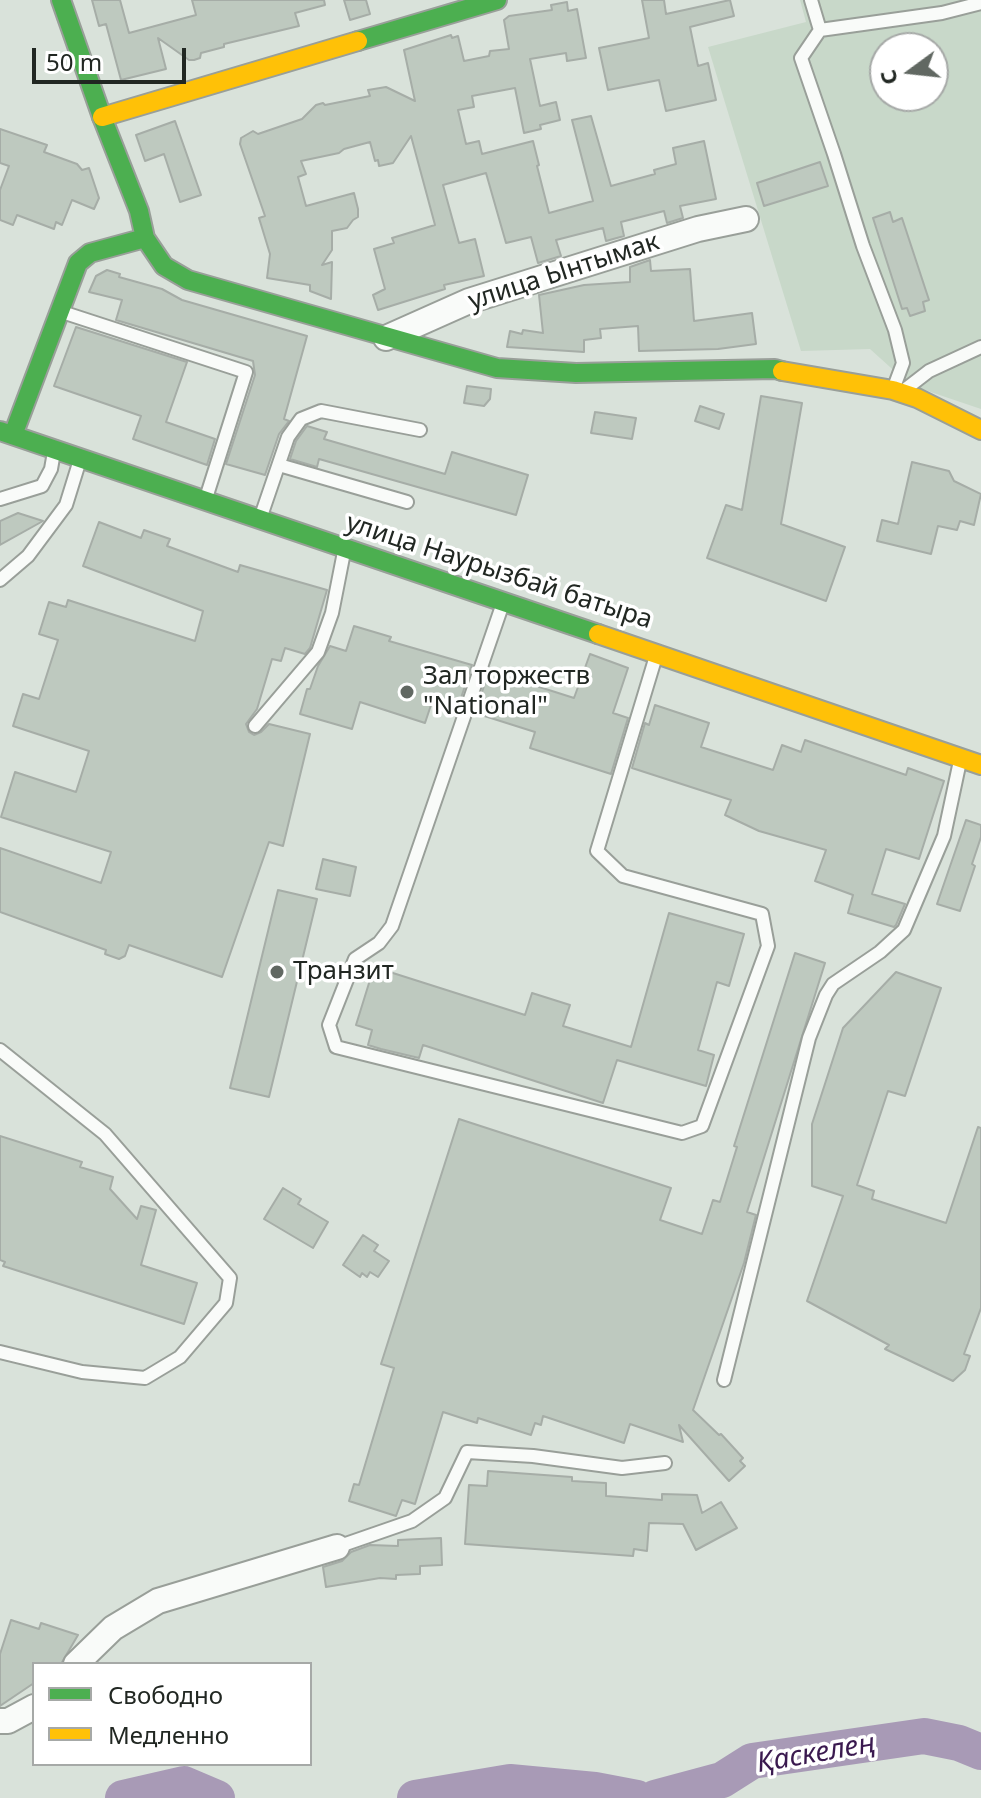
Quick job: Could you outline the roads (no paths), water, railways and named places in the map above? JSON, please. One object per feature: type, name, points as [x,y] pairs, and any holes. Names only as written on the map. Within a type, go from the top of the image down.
[{"type":"street","points":[[61,0],[139,211],[145,238],[164,266],[188,280],[497,368],[576,373],[775,369],[794,375],[897,391],[981,430]]},
{"type":"street","points":[[102,117],[497,0]]},
{"type":"street","name":"улица Ынтымак","points":[[386,338],[469,301],[698,229],[746,219]]},
{"type":"street","points":[[6,433],[78,263],[90,253],[145,238]]},
{"type":"street","name":"улица Наурызбай батыра","points":[[6,433],[981,765]]},
{"type":"street","points":[[78,1662],[113,1628],[158,1601],[337,1547]]},
{"type":"street","points":[[0,1721],[8,1721],[32,1708]]},
{"type":"lane","points":[[811,0],[820,30]]},
{"type":"lane","points":[[897,391],[903,363],[895,330],[863,246],[801,58],[820,30],[942,13],[981,3]]},
{"type":"lane","points":[[59,311],[246,372],[205,500]]},
{"type":"lane","points":[[897,391],[929,371],[981,347]]},
{"type":"lane","points":[[260,519],[288,437],[301,419],[321,411],[420,430]]},
{"type":"lane","points":[[0,499],[42,486],[51,469],[54,449]]},
{"type":"lane","points":[[0,580],[28,556],[66,505],[80,458]]},
{"type":"lane","points":[[279,465],[407,502]]},
{"type":"lane","points":[[255,726],[318,652],[332,613],[345,549]]},
{"type":"lane","points":[[503,603],[392,926],[379,943],[355,959],[329,1025],[336,1047],[682,1133],[702,1126],[768,946],[762,914],[623,876],[597,851],[657,653]]},
{"type":"lane","points":[[724,1380],[809,1038],[833,984],[880,952],[904,930],[944,836],[960,758]]},
{"type":"lane","points":[[0,1050],[105,1134],[230,1278],[226,1303],[180,1357],[145,1378],[82,1372],[0,1352]]},
{"type":"lane","points":[[337,1547],[412,1521],[445,1498],[467,1452],[533,1456],[622,1468],[665,1463]]},
{"type":"waterway","name":"Қаскелең","points":[[655,1798],[722,1780],[752,1761],[924,1736],[959,1743],[981,1752]]},
{"type":"waterway","name":"Қаскелең","points":[[415,1798],[510,1782],[595,1790],[637,1798]]},
{"type":"waterway","name":"Қаскелең","points":[[123,1798],[184,1784],[217,1798]]},
{"type":"place","name":"Зал торжеств \"National\"","points":[[407,692]]},
{"type":"place","name":"Транзит","points":[[277,972]]}]
